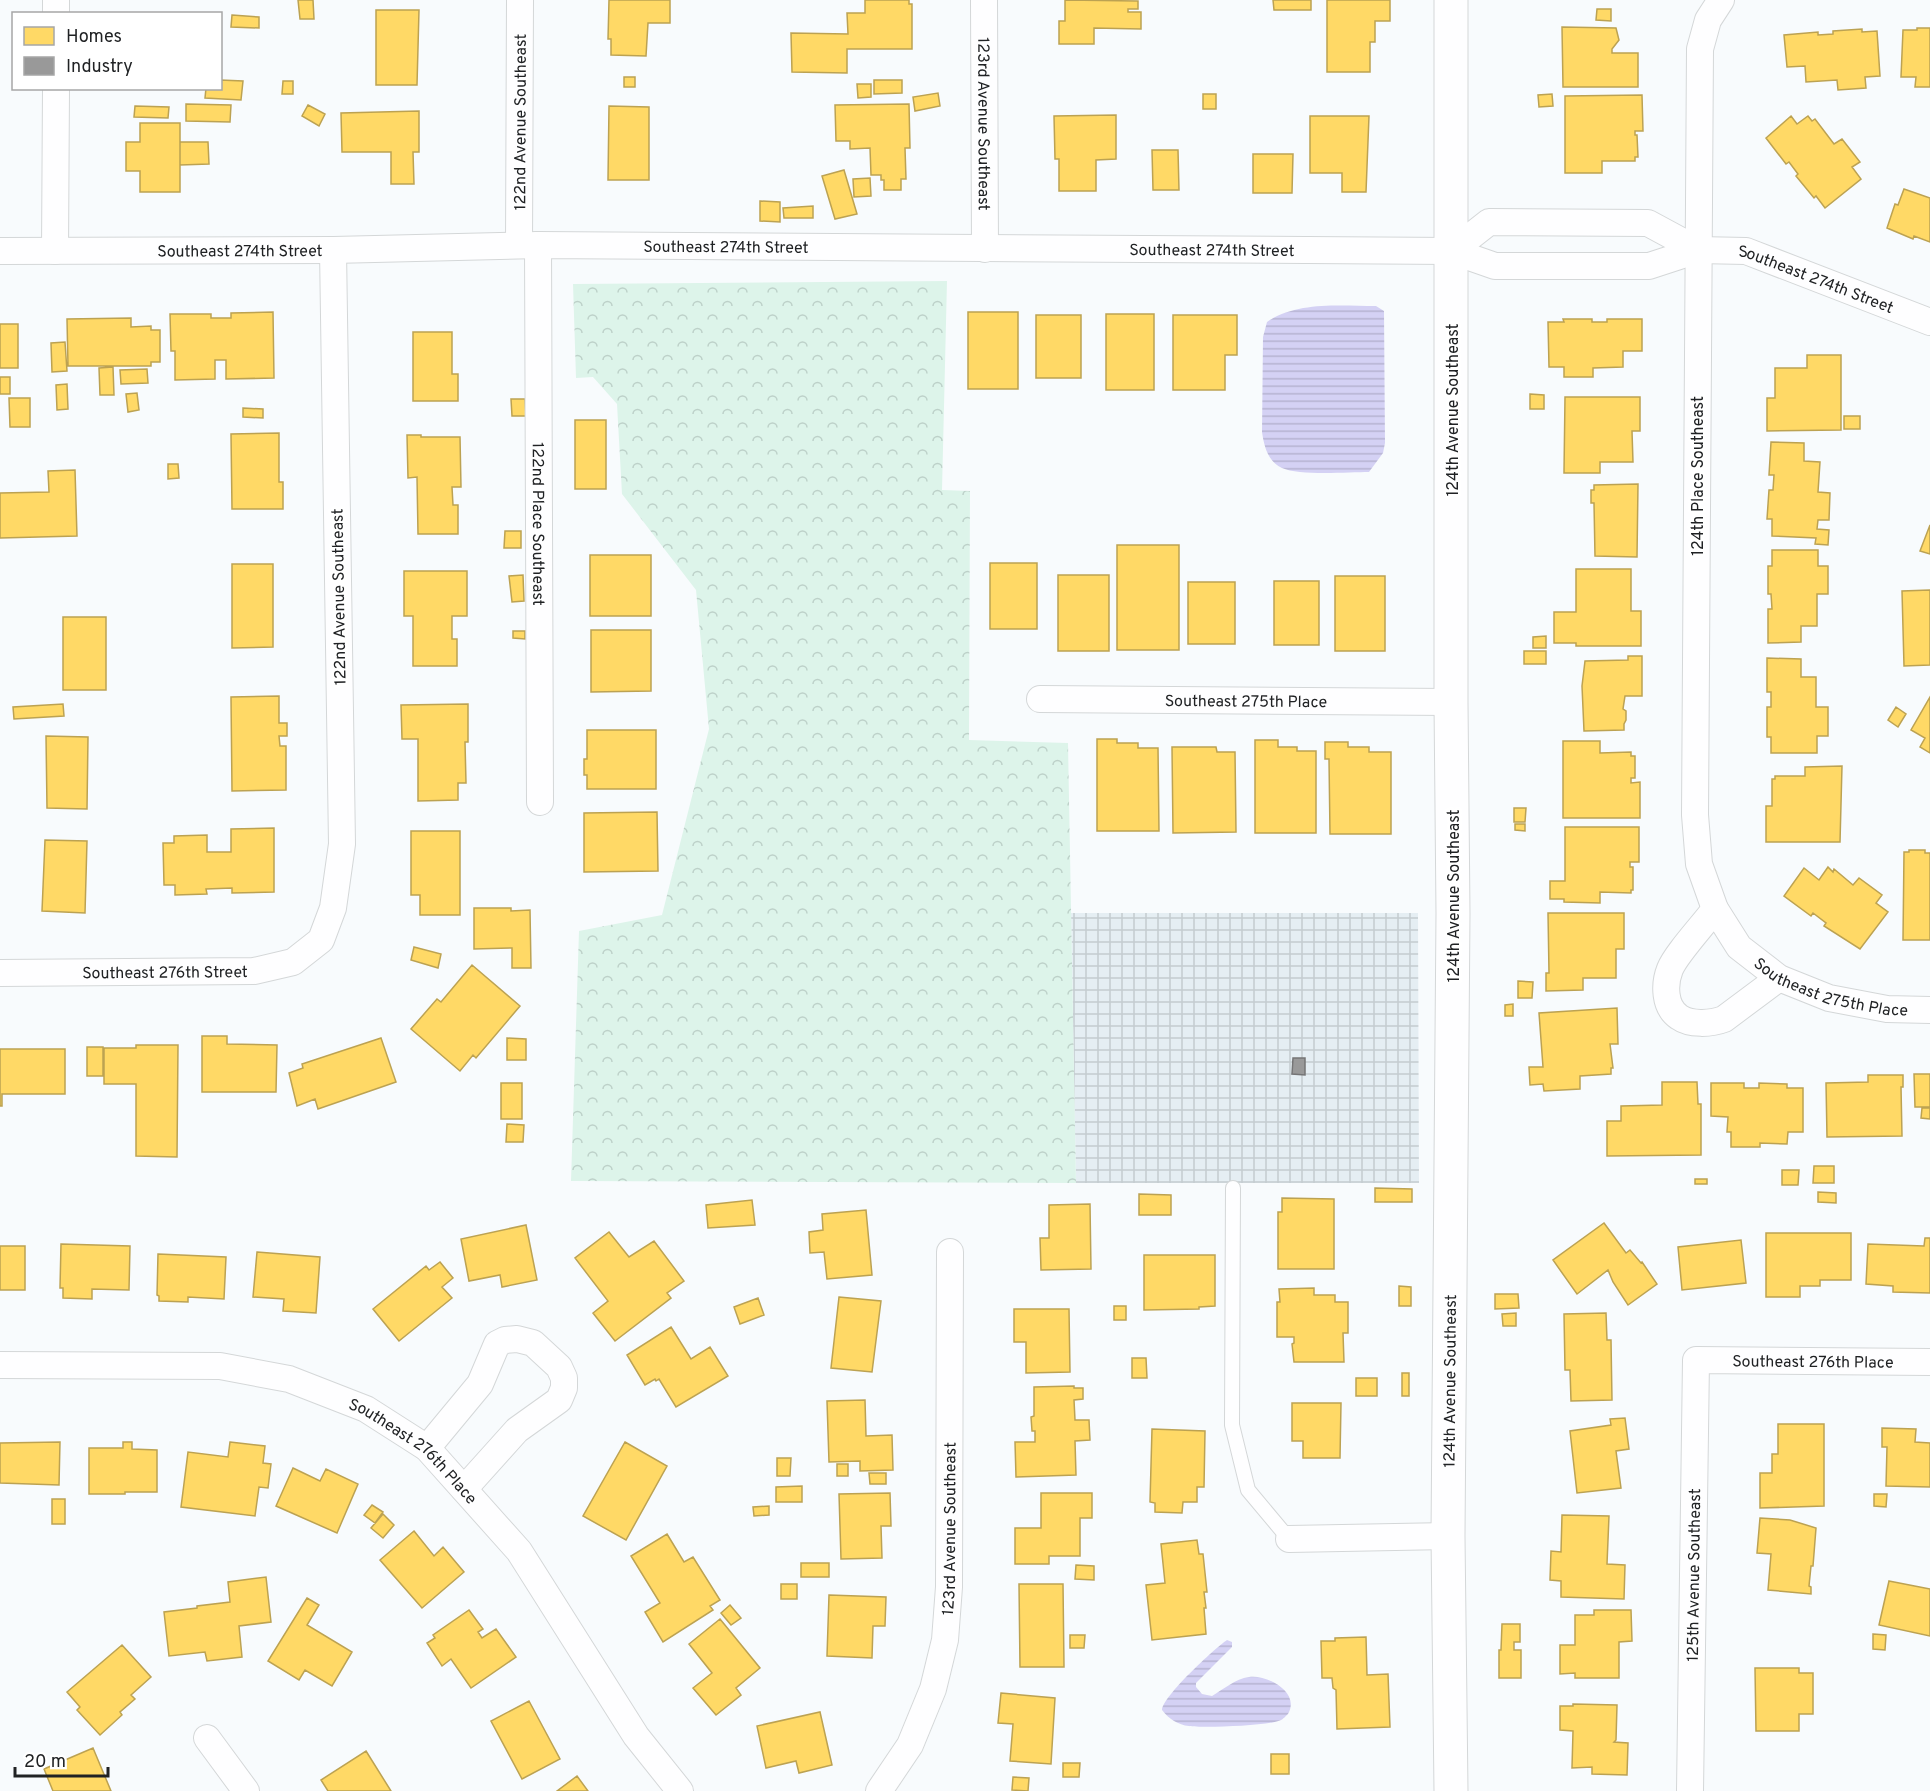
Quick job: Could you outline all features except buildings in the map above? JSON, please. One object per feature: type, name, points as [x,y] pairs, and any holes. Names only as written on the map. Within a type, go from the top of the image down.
[{"type":"street","name":"122nd Avenue Southeast","points":[[519,0],[529,245]]},
{"type":"street","name":"123rd Avenue Southeast","points":[[984,0],[985,249]]},
{"type":"street","name":"124th Avenue Southeast","points":[[1450,1791],[1448,1536],[1454,913],[1451,702],[1451,0]]},
{"type":"street","name":"124th Place Southeast","points":[[1721,0],[1708,20],[1700,49],[1695,815],[1699,864],[1715,909],[1739,947]]},
{"type":"street","points":[[55,251],[56,90]]},
{"type":"street","name":"Southeast 274th Street","points":[[1452,251],[1490,222],[1648,223],[1698,250]]},
{"type":"street","name":"Southeast 274th Street","points":[[0,251],[333,250],[529,245],[1452,251],[1495,266],[1648,266],[1698,250],[1746,251],[1930,322]]},
{"type":"street","name":"122nd Place Southeast","points":[[529,245],[540,802]]},
{"type":"street","name":"122nd Avenue Southeast","points":[[321,940],[333,908],[342,844],[333,250]]},
{"type":"street","name":"Southeast 275th Place","points":[[1040,699],[1451,702]]},
{"type":"street","points":[[1715,909],[1671,967],[1667,990],[1672,1010],[1680,1018],[1714,1023],[1724,1019],[1779,978]]},
{"type":"street","name":"Southeast 276th Street","points":[[0,973],[254,971],[293,962],[321,940]]},
{"type":"street","name":"Southeast 275th Place","points":[[1739,947],[1779,978],[1829,998],[1887,1009],[1930,1010]]},
{"type":"street","name":"123rd Avenue Southeast","points":[[879,1791],[910,1745],[933,1689],[945,1640],[949,1587],[950,1252]]},
{"type":"street","points":[[427,1448],[480,1384],[497,1344],[511,1339],[533,1343],[559,1367],[564,1378],[564,1388],[559,1400],[517,1430],[464,1489]]},
{"type":"street","name":"Southeast 276th Place","points":[[1696,1360],[1930,1362]]},
{"type":"street","name":"125th Avenue Southeast","points":[[1690,1791],[1696,1360]]},
{"type":"street","name":"Southeast 276th Place","points":[[0,1365],[220,1366],[289,1379],[366,1409],[427,1448],[519,1551],[636,1736],[681,1791]]},
{"type":"street","points":[[1289,1539],[1448,1536]]},
{"type":"street","points":[[207,1738],[246,1791]]},
{"type":"lane","points":[[1233,1188],[1232,1425],[1248,1490],[1289,1539]]},
{"type":"shaded area","points":[[1071,913],[1418,913],[1419,1183],[1076,1183]]},
{"type":"green space","points":[[947,281],[942,490],[970,491],[969,740],[1068,743],[1076,1183],[571,1181],[579,931],[662,915],[709,729],[696,590],[622,494],[617,404],[593,377],[576,378],[573,284]]},
{"type":"water","points":[[1376,306],[1384,311],[1385,443],[1383,453],[1369,472],[1300,472],[1277,465],[1267,453],[1262,432],[1263,337],[1267,322],[1279,315],[1305,308]]},
{"type":"water","points":[[1227,1640],[1232,1642],[1232,1647],[1196,1683],[1196,1687],[1202,1694],[1212,1696],[1244,1678],[1264,1678],[1280,1686],[1290,1699],[1291,1706],[1288,1714],[1282,1720],[1236,1726],[1189,1726],[1174,1721],[1162,1710],[1171,1694],[1190,1673]]}]
